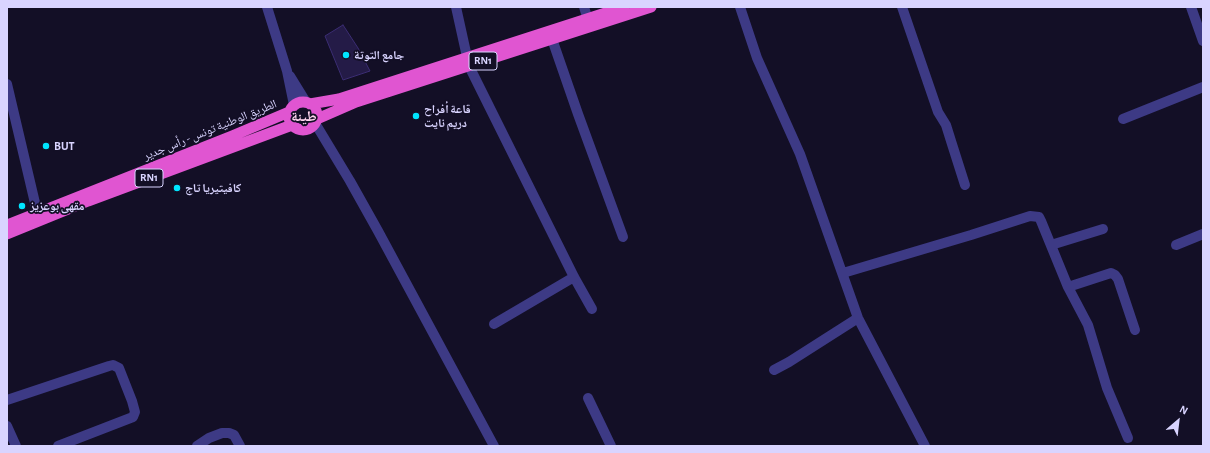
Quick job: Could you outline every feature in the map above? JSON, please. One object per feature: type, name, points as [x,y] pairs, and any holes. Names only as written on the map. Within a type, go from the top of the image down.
[{"type":"highway","name":"RN1","points":[[291,109],[298,103],[339,99],[552,39],[624,7]]},
{"type":"highway","name":"RN1","points":[[292,125],[295,128],[304,130],[312,127],[316,121],[356,102],[468,62],[589,23],[651,7]]},
{"type":"highway","points":[[308,103],[316,111],[316,121]]},
{"type":"highway","points":[[291,109],[290,121],[292,125]]},
{"type":"highway","name":"الطريق الوطنية تونس - رأس جدير","points":[[7,234],[38,217],[232,136],[291,109]]},
{"type":"highway","name":"الطريق الوطنية تونس - رأس جدير","points":[[7,225],[38,217],[292,125]]},
{"type":"street","points":[[267,7],[286,71],[291,109]]},
{"type":"street","points":[[456,7],[468,62],[574,277],[592,308]]},
{"type":"street","points":[[584,7],[589,23]]},
{"type":"street","points":[[740,7],[757,58],[800,154],[858,318],[925,446]]},
{"type":"street","points":[[902,7],[938,112],[946,125],[952,141],[965,185]]},
{"type":"street","points":[[1191,7],[1203,41]]},
{"type":"street","points":[[552,39],[623,237]]},
{"type":"street","points":[[286,71],[308,103]]},
{"type":"street","points":[[7,84],[38,217]]},
{"type":"street","points":[[1123,119],[1203,87]]},
{"type":"street","points":[[316,121],[374,224],[494,446]]},
{"type":"street","points":[[843,273],[1030,216],[1038,217],[1041,220],[1068,287],[1088,325],[1107,388],[1128,438]]},
{"type":"street","points":[[1051,245],[1103,229]]},
{"type":"street","points":[[1176,245],[1203,234]]},
{"type":"street","points":[[1068,287],[1111,273],[1116,275],[1135,330]]},
{"type":"street","points":[[494,324],[574,277]]},
{"type":"street","points":[[774,370],[858,318]]},
{"type":"street","points":[[7,400],[112,365],[119,368],[132,401],[135,412],[133,417],[58,446]]},
{"type":"street","points":[[588,398],[611,446]]},
{"type":"street","points":[[7,426],[16,446]]},
{"type":"street","points":[[197,446],[209,438],[222,433],[234,435],[240,446]]},
{"type":"building","points":[[343,25],[358,48],[370,71],[343,80],[325,36]]},
{"type":"place","name":"جامع التوتة","points":[[346,55]]},
{"type":"place","name":"قاعة أفراح دريم نايت","points":[[416,116]]},
{"type":"place","name":"BUT","points":[[46,146]]},
{"type":"place","name":"كافيتيريا تاج","points":[[177,188]]},
{"type":"place","name":"مقهى بوعزيز","points":[[22,206]]},
{"type":"district","name":"طينة","points":[[304,117]]}]
